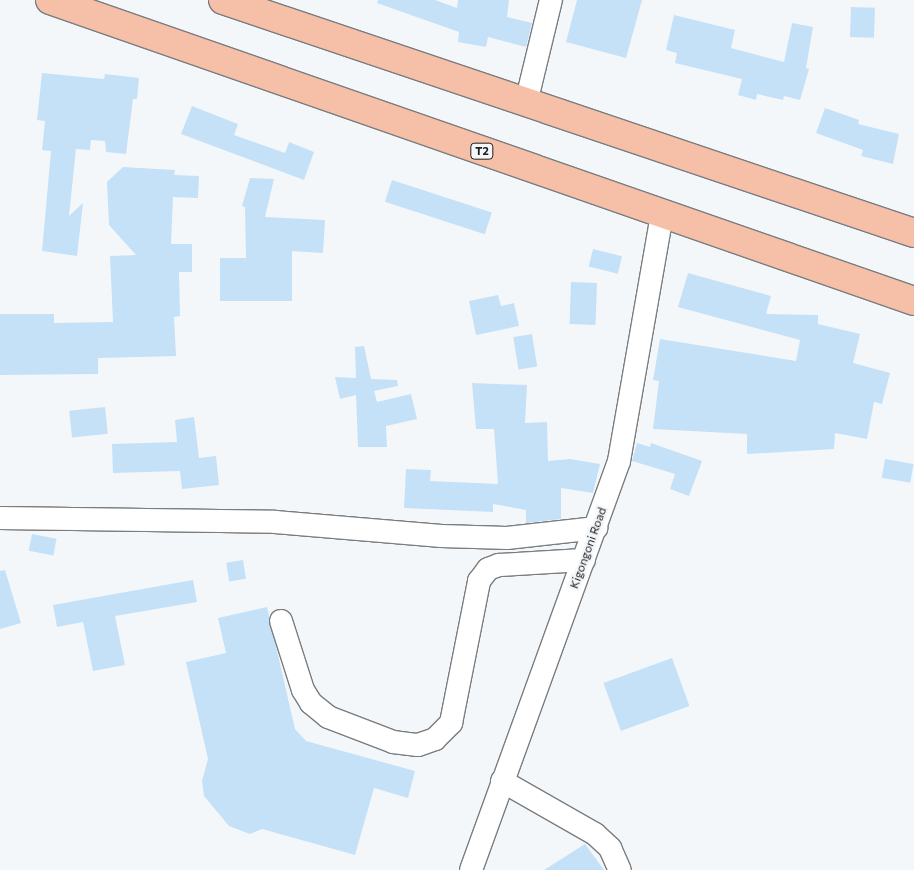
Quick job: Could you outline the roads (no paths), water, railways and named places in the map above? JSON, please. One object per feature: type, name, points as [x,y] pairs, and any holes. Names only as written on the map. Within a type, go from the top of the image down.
[{"type":"highway","name":"T2","points":[[50,0],[914,301]]},
{"type":"highway","points":[[223,0],[914,233]]},
{"type":"street","points":[[526,103],[551,0]]},
{"type":"street","name":"Kigongoni Road","points":[[471,870],[619,461],[662,214]]},
{"type":"street","points":[[0,518],[275,522],[441,536],[497,538],[596,528]]},
{"type":"street","points":[[281,621],[303,690],[311,703],[328,717],[393,742],[418,745],[435,739],[451,723],[479,581],[488,569],[499,565],[584,560]]},
{"type":"street","points":[[502,781],[596,834],[610,848],[620,870]]}]
